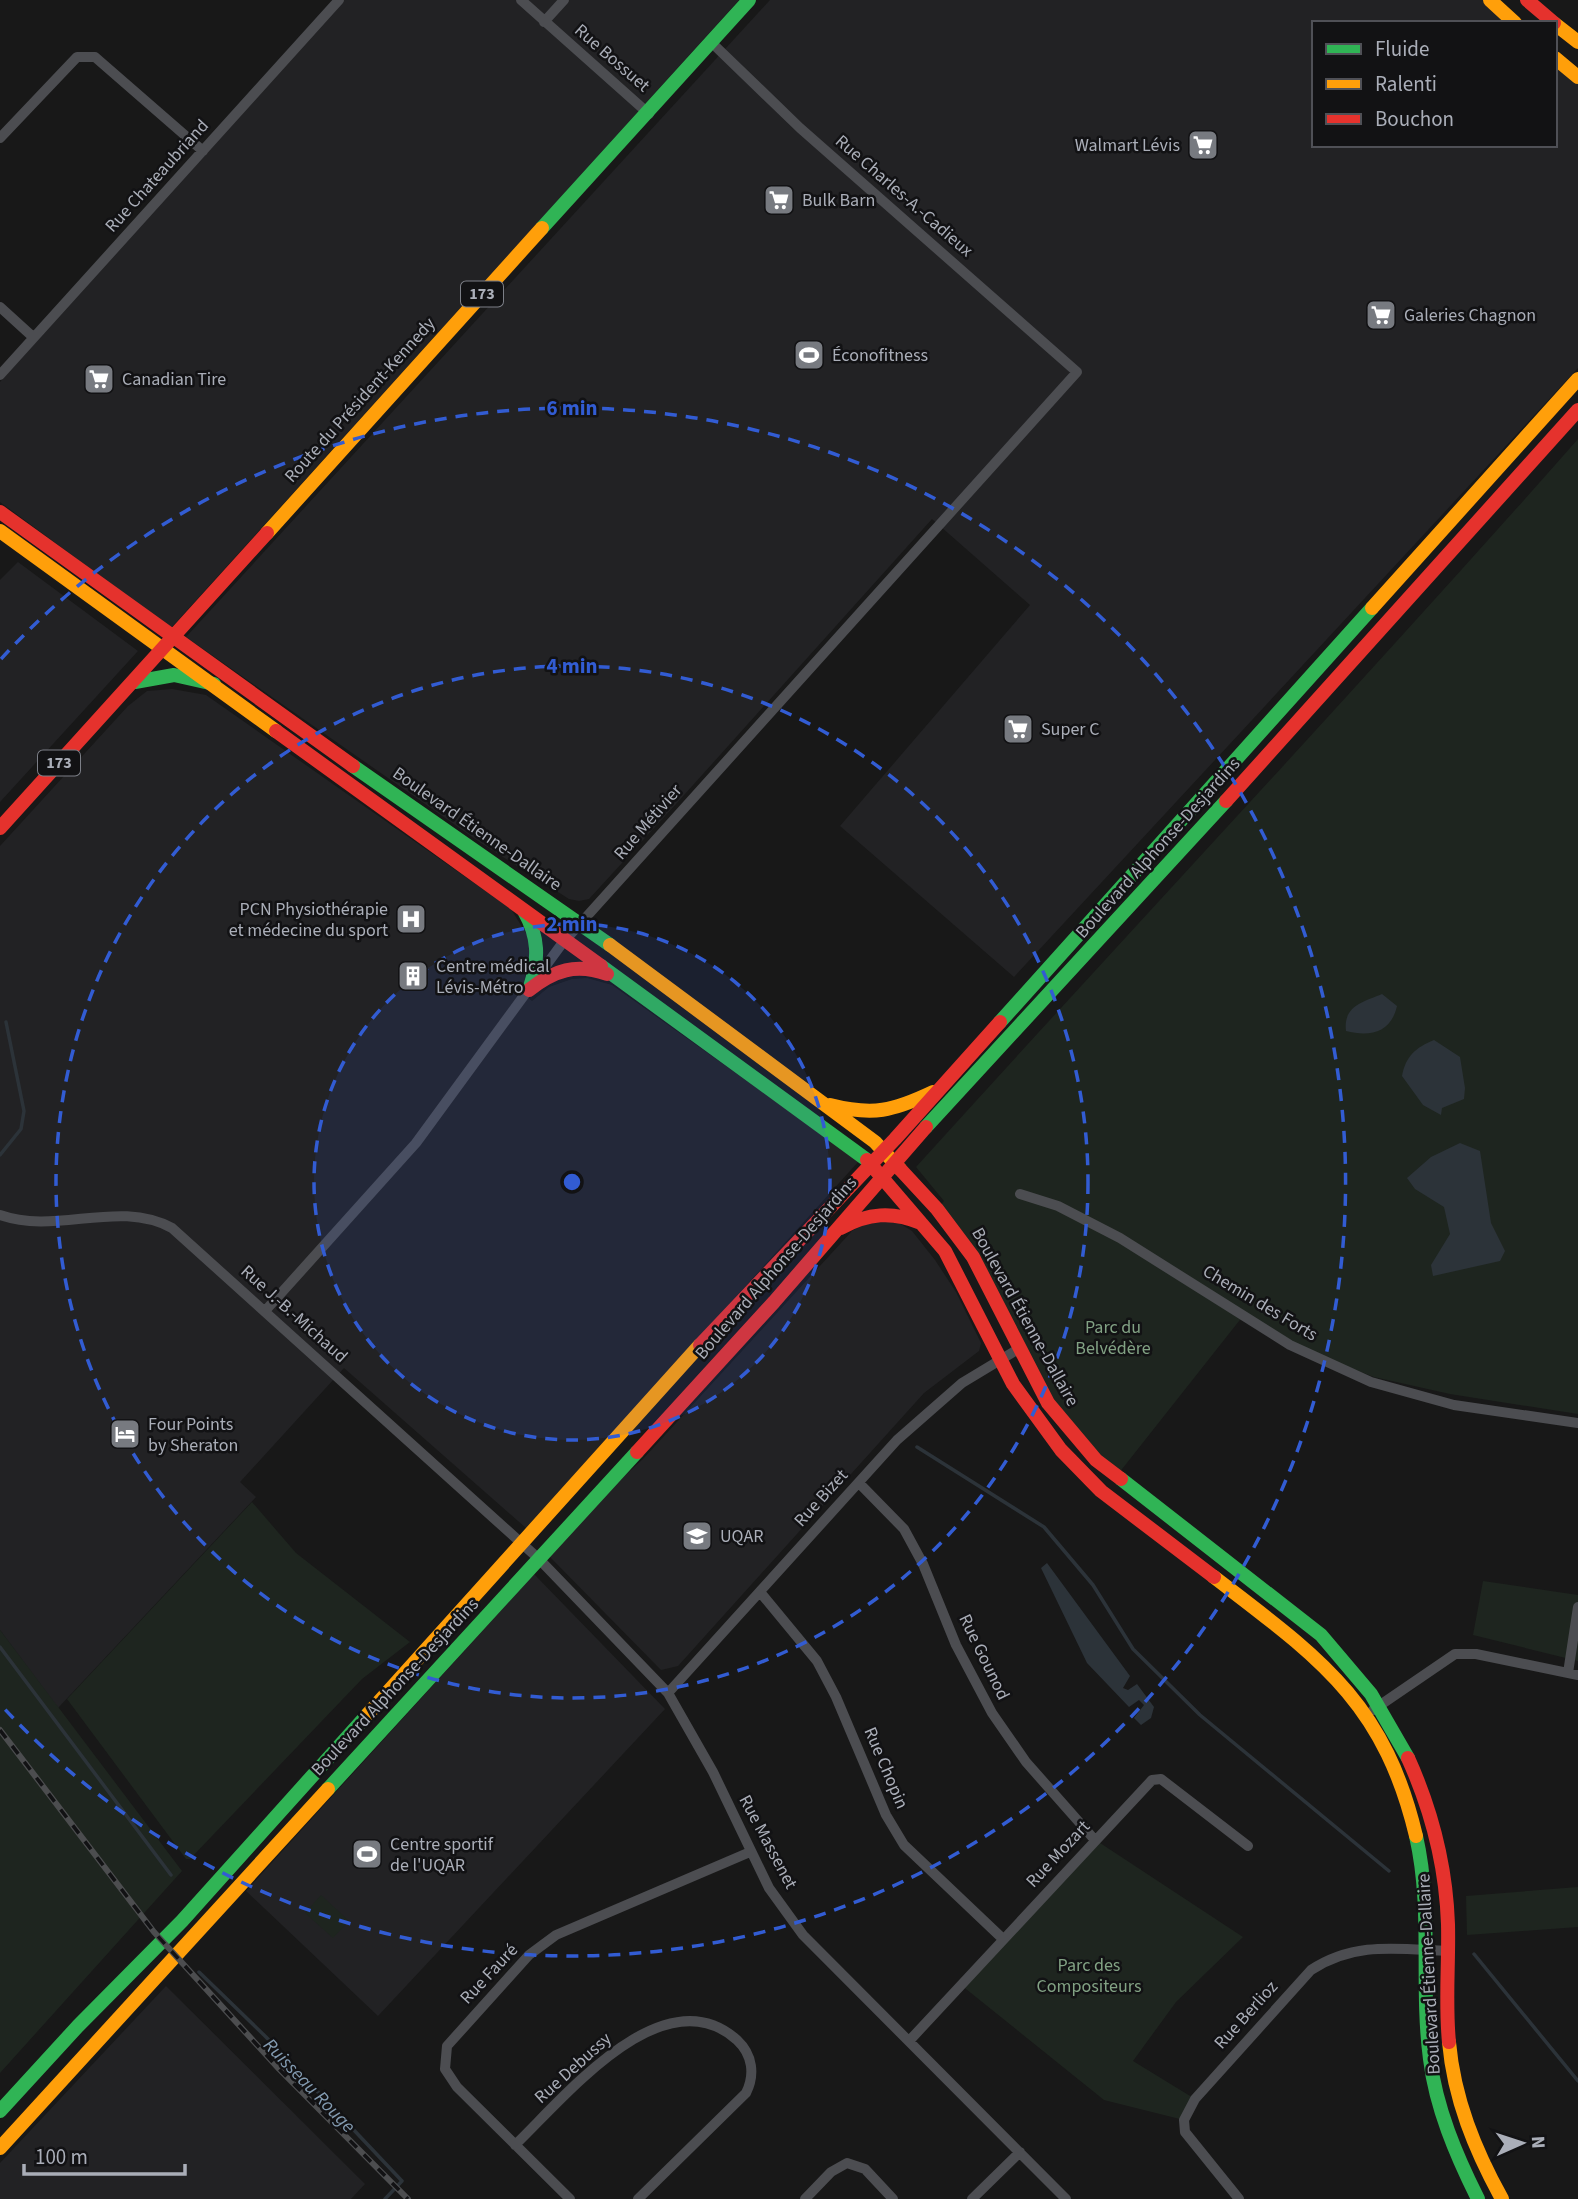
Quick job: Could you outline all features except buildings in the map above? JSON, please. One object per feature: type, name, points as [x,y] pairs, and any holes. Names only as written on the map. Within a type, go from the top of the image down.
[{"type":"main road","name":"Route du Président-Kennedy","points":[[0,828],[441,338],[649,114],[750,0]]},
{"type":"main road","points":[[1490,0],[1513,21]]},
{"type":"main road","points":[[1527,0],[1553,21]]},
{"type":"main road","points":[[1557,25],[1578,42]]},
{"type":"main road","points":[[1557,60],[1578,77]]},
{"type":"main road","name":"Boulevard Alphonse-Desjardins","points":[[0,2111],[78,2026],[182,1921],[703,1342],[884,1150],[1578,379]]},
{"type":"main road","name":"Boulevard Alphonse-Desjardins","points":[[0,2148],[774,1303],[883,1176],[1175,858],[1578,410]]},
{"type":"main road","name":"Boulevard Étienne-Dallaire","points":[[0,512],[581,924],[884,1150],[950,1224],[973,1257],[1060,1420],[1109,1473],[1321,1635],[1353,1669],[1380,1705],[1409,1757],[1432,1817],[1445,1887],[1448,2036],[1457,2093],[1478,2153],[1502,2199]]},
{"type":"main road","name":"Boulevard Étienne-Dallaire","points":[[0,531],[519,904],[871,1163],[925,1225],[969,1293],[1013,1384],[1040,1424],[1088,1479],[1314,1654],[1336,1676],[1366,1715],[1393,1766],[1415,1825],[1425,1882],[1427,2025],[1435,2090],[1455,2150],[1478,2199]]},
{"type":"main road","points":[[132,683],[169,673],[214,684]]},
{"type":"main road","points":[[519,904],[530,920],[538,944],[536,968],[529,990]]},
{"type":"main road","points":[[529,990],[553,971],[572,966],[596,969],[625,981]]},
{"type":"main road","points":[[821,1103],[875,1114],[893,1111],[939,1089]]},
{"type":"main road","points":[[831,1234],[873,1214],[896,1213],[925,1225]]},
{"type":"street","name":"Rue Chateaubriand","points":[[0,375],[339,0]]},
{"type":"street","name":"Rue Bossuet","points":[[521,0],[649,114]]},
{"type":"street","points":[[544,22],[564,0]]},
{"type":"street","name":"Rue Charles-A.-Cadieux","points":[[712,43],[800,128],[1077,372]]},
{"type":"street","points":[[0,138],[77,57],[95,57],[203,151]]},
{"type":"street","points":[[0,307],[33,337]]},
{"type":"street","name":"Rue Métivier","points":[[265,1311],[416,1143],[567,939],[1077,372]]},
{"type":"street","name":"Chemin des Forts","points":[[1020,1194],[1058,1206],[1120,1238],[1290,1345],[1371,1382],[1454,1405],[1578,1423]]},
{"type":"street","name":"Rue J.-B.-Michaud","points":[[0,1216],[33,1222],[121,1215],[155,1219],[172,1228],[523,1544]]},
{"type":"street","name":"Rue Bizet","points":[[668,1693],[859,1483],[928,1412],[962,1383],[1020,1348]]},
{"type":"street","name":"Rue Gounod","points":[[859,1483],[904,1529],[923,1564],[956,1645],[992,1713],[1026,1762],[1094,1839]]},
{"type":"street","name":"Rue Massenet","points":[[523,1544],[668,1693],[713,1772],[769,1888],[803,1935],[1066,2199]]},
{"type":"street","name":"Rue Chopin","points":[[760,1592],[817,1661],[836,1697],[886,1815],[904,1845],[1003,1939]]},
{"type":"street","points":[[1366,1715],[1455,1654],[1476,1654],[1573,1674],[1578,1607]]},
{"type":"street","name":"Rue Mozart","points":[[910,2040],[1094,1839],[1152,1780],[1161,1779],[1248,1846]]},
{"type":"street","name":"Rue Fauré","points":[[570,2199],[457,2087],[445,2069],[447,2046],[528,1955],[556,1935],[750,1852]]},
{"type":"street","name":"Rue Berlioz","points":[[1239,2199],[1185,2132],[1184,2120],[1188,2108],[1311,1969],[1350,1951],[1448,1951]]},
{"type":"street","name":"Rue Debussy","points":[[516,2145],[609,2054],[630,2041],[688,2019],[722,2026],[749,2056],[752,2082],[746,2093],[638,2199]]},
{"type":"street","points":[[972,2199],[1020,2152]]},
{"type":"street","points":[[805,2199],[831,2172],[848,2163],[865,2169],[893,2199]]},
{"type":"shaded area","points":[[341,0],[739,0],[171,628],[0,502],[0,382]]},
{"type":"shaded area","points":[[770,0],[1484,0],[1509,21],[1312,21],[1312,147],[1557,147],[1557,62],[1578,79],[1578,368],[1014,977],[840,826],[1030,605],[932,519],[589,899],[579,901],[569,899],[481,843],[186,637]]},
{"type":"shaded area","points":[[18,562],[138,651],[0,802],[0,580]]},
{"type":"shaded area","points":[[172,689],[206,695],[511,909],[527,935],[531,955],[521,992],[532,1001],[549,987],[572,979],[587,978],[612,985],[859,1161],[526,1528],[344,1368],[240,1482],[256,1497],[58,1708],[0,1630],[0,846],[128,706],[147,691]]},
{"type":"shaded area","points":[[1382,994],[1397,1006],[1390,1022],[1371,1033],[1346,1031],[1351,1010]]},
{"type":"shaded area","points":[[1434,1040],[1460,1057],[1465,1088],[1464,1099],[1442,1108],[1441,1115],[1423,1105],[1402,1076],[1412,1054]]},
{"type":"shaded area","points":[[1460,1143],[1480,1151],[1491,1223],[1505,1251],[1500,1261],[1433,1276],[1431,1265],[1450,1234],[1444,1207],[1415,1189],[1407,1178],[1431,1157]]},
{"type":"shaded area","points":[[883,1221],[899,1223],[912,1231],[935,1260],[956,1292],[981,1343],[979,1351],[924,1393],[678,1666],[661,1670],[549,1556],[607,1492],[643,1459],[852,1231],[863,1225]]},
{"type":"shaded area","points":[[1047,1563],[1130,1676],[1123,1688],[1128,1690],[1137,1684],[1154,1707],[1151,1718],[1141,1725],[1134,1718],[1144,1705],[1139,1700],[1129,1707],[1087,1663],[1041,1568]]},
{"type":"shaded area","points":[[534,1574],[665,1709],[378,2016],[246,1891]]},
{"type":"shaded area","points":[[166,1986],[365,2184],[351,2199],[0,2199],[0,2163]]},
{"type":"green space","name":"Parc du Belvédère","points":[[1578,439],[1578,1414],[1450,1394],[1374,1377],[1290,1345],[1243,1316],[1115,1478],[1060,1420],[937,1209],[944,1201],[916,1167]]},
{"type":"green space","points":[[252,1502],[296,1553],[410,1642],[362,1679],[190,1859],[186,1859],[67,1699]]},
{"type":"green space","points":[[1483,1581],[1578,1595],[1578,1661],[1473,1635]]},
{"type":"green space","points":[[0,1630],[182,1871],[0,2073]]},
{"type":"green space","name":"Parc des Compositeurs","points":[[1094,1839],[1243,1937],[1176,2002],[1133,2061],[1195,2099],[1184,2120],[1104,2100],[961,1985]]},
{"type":"green space","points":[[1578,1887],[1578,1927],[1467,1935],[1466,1896]]},
{"type":"green space","points":[[321,1895],[349,1921],[333,1938],[305,1913]]},
{"type":"waterway","name":"Ruisseau Rouge","points":[[0,1155],[21,1129],[24,1111],[6,1022]]},
{"type":"waterway","points":[[917,1447],[1044,1527],[1093,1585],[1133,1649],[1200,1715],[1389,1871]]},
{"type":"waterway","name":"Ruisseau Rouge","points":[[0,1647],[171,1875]]},
{"type":"waterway","points":[[1474,1954],[1578,2081]]},
{"type":"waterway","name":"Ruisseau Rouge","points":[[199,1972],[266,2037],[402,2181],[385,2199]]},
{"type":"railway","points":[[0,1730],[154,1932],[279,2069],[408,2199]]},
{"type":"traffic: fast","points":[[542,228],[749,0]]},
{"type":"traffic: fast","points":[[1000,1022],[1372,608]]},
{"type":"traffic: fast","points":[[135,682],[174,675],[214,684]]},
{"type":"traffic: fast","points":[[353,766],[610,945]]},
{"type":"traffic: fast","points":[[926,1127],[1226,801]]},
{"type":"traffic: fast","points":[[524,911],[533,930],[536,948],[530,987]]},
{"type":"traffic: fast","points":[[601,966],[867,1160]]},
{"type":"traffic: fast","points":[[328,1789],[637,1452]]},
{"type":"traffic: fast","points":[[1121,1479],[1321,1635],[1371,1694],[1408,1758]]},
{"type":"traffic: fast","points":[[0,2111],[78,2026],[182,1921],[368,1714]]},
{"type":"traffic: fast","points":[[1416,1836],[1424,1892],[1427,2031],[1433,2077],[1448,2131],[1478,2199]]},
{"type":"traffic: slow","points":[[1490,0],[1513,21]]},
{"type":"traffic: slow","points":[[1557,26],[1578,42]]},
{"type":"traffic: slow","points":[[1557,60],[1578,77]]},
{"type":"traffic: slow","points":[[267,533],[542,228]]},
{"type":"traffic: slow","points":[[1372,608],[1578,379]]},
{"type":"traffic: slow","points":[[0,531],[276,731]]},
{"type":"traffic: slow","points":[[610,945],[875,1142],[900,1169]]},
{"type":"traffic: slow","points":[[830,1105],[859,1110],[883,1110],[906,1104],[933,1092]]},
{"type":"traffic: slow","points":[[368,1714],[700,1345]]},
{"type":"traffic: slow","points":[[1214,1577],[1285,1632],[1342,1686],[1386,1750],[1402,1789],[1416,1836]]},
{"type":"traffic: slow","points":[[0,2148],[328,1789]]},
{"type":"traffic: slow","points":[[1449,2042],[1456,2084],[1467,2124],[1502,2199]]},
{"type":"traffic: jam","points":[[1527,0],[1552,21]]},
{"type":"traffic: jam","points":[[1226,801],[1578,410]]},
{"type":"traffic: jam","points":[[0,512],[353,766]]},
{"type":"traffic: jam","points":[[0,828],[267,533]]},
{"type":"traffic: jam","points":[[276,731],[601,966]]},
{"type":"traffic: jam","points":[[529,990],[556,973],[566,970],[585,969],[607,974]]},
{"type":"traffic: jam","points":[[700,1345],[895,1139],[1000,1022]]},
{"type":"traffic: jam","points":[[637,1452],[774,1302],[926,1127]]},
{"type":"traffic: jam","points":[[867,1160],[945,1251],[1013,1384],[1061,1450],[1101,1491],[1214,1577]]},
{"type":"traffic: jam","points":[[900,1169],[937,1209],[973,1257],[1048,1403],[1096,1460],[1121,1479]]},
{"type":"traffic: jam","points":[[841,1228],[861,1219],[880,1215],[921,1223]]},
{"type":"traffic: jam","points":[[1408,1758],[1431,1819],[1441,1860],[1448,1924],[1449,2042]]},
{"type":"place","name":"Walmart Lévis","points":[[1203,145]]},
{"type":"place","name":"Bulk Barn","points":[[779,200]]},
{"type":"place","name":"Galeries Chagnon","points":[[1381,315]]},
{"type":"place","name":"Éconofitness","points":[[809,355]]},
{"type":"place","name":"Canadian Tire","points":[[99,379]]},
{"type":"place","name":"Super C","points":[[1018,729]]},
{"type":"place","name":"PCN Physiothérapie et médecine du sport","points":[[411,919]]},
{"type":"place","name":"Centre médical Lévis-Métro","points":[[413,976]]},
{"type":"place","name":"Four Points by Sheraton","points":[[125,1434]]},
{"type":"place","name":"UQAR","points":[[697,1536]]},
{"type":"place","name":"Centre sportif de l'UQAR","points":[[367,1854]]}]
